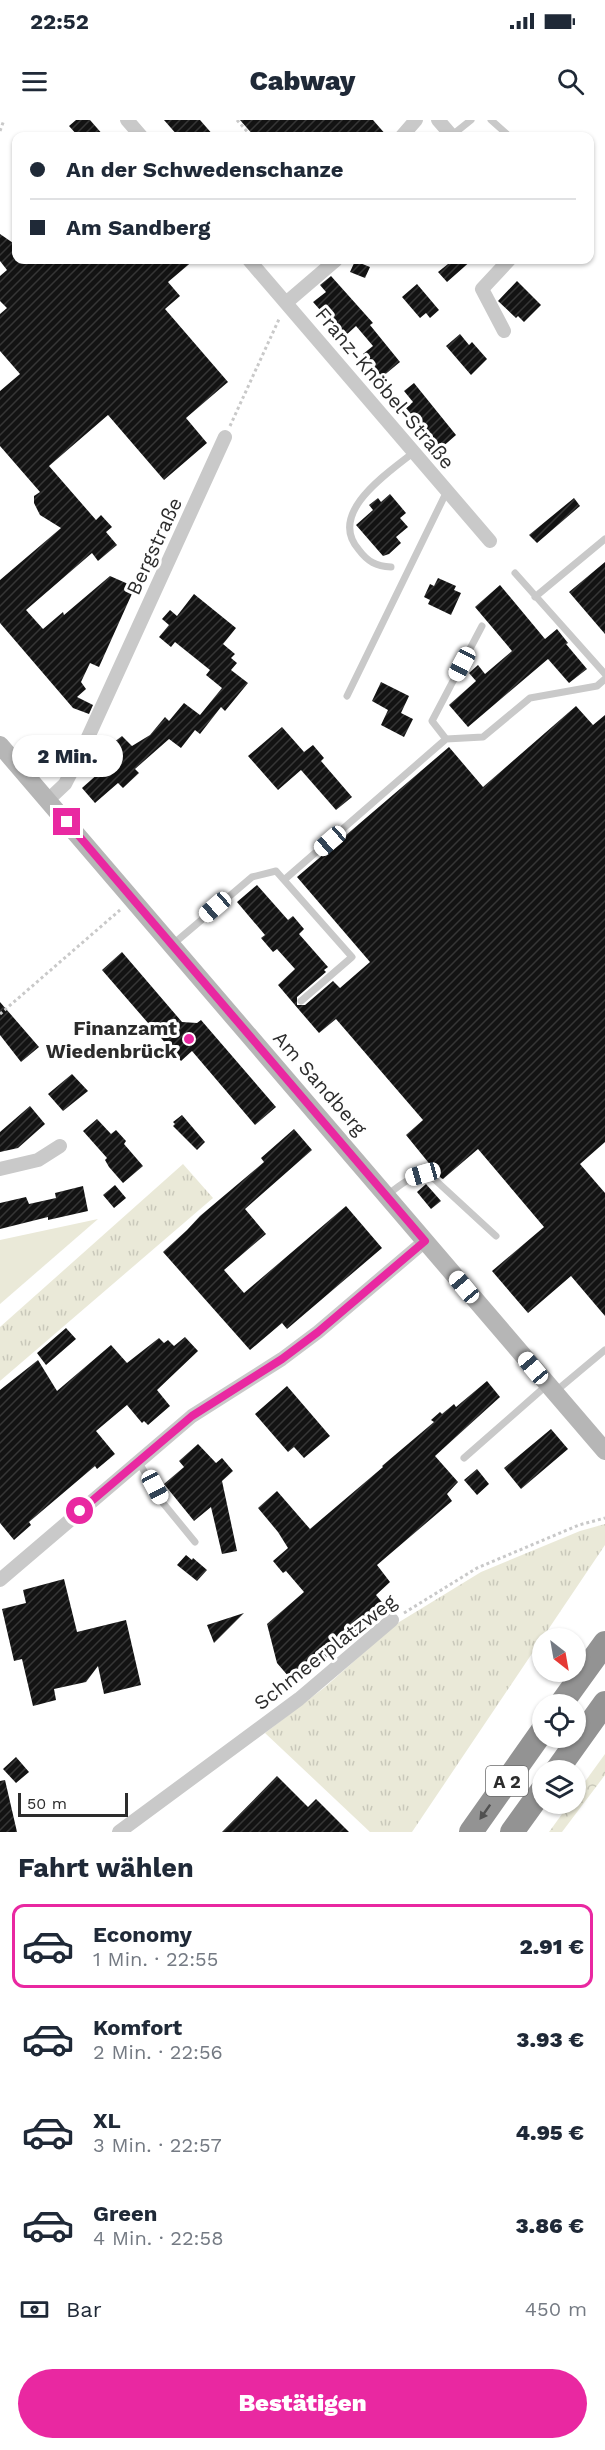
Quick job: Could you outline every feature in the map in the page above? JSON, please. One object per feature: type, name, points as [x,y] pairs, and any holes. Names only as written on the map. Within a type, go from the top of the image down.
[{"type":"highway","points":[[568,1694],[605,1643]]},
{"type":"highway","name":"A 2","points":[[563,1760],[605,1703]]},
{"type":"highway","name":"A 2","points":[[471,1832],[532,1746]]},
{"type":"highway","name":"A 2","points":[[512,1832],[532,1804]]},
{"type":"main road","name":"Am Sandberg","points":[[0,745],[605,1451]]},
{"type":"street","points":[[127,120],[138,132]]},
{"type":"street","points":[[406,132],[416,120]]},
{"type":"street","points":[[438,120],[448,132]]},
{"type":"street","name":"Franz-Knöbel-Straße","points":[[253,264],[490,541]]},
{"type":"street","points":[[287,302],[331,264]]},
{"type":"street","points":[[504,331],[482,289],[505,264]]},
{"type":"street","name":"Bergstraße","points":[[48,800],[65,784],[79,757],[225,437]]},
{"type":"street","points":[[0,1168],[38,1160],[60,1146]]},
{"type":"street","points":[[0,1580],[192,1416],[282,1359],[318,1332],[425,1241]]},
{"type":"street","name":"Schmeerplatzweg","points":[[119,1832],[299,1699],[392,1620]]},
{"type":"lane","points":[[456,132],[471,120]]},
{"type":"lane","points":[[491,120],[504,132]]},
{"type":"lane","points":[[391,567],[376,566],[364,557],[352,543],[350,520],[357,502],[414,452]]},
{"type":"lane","points":[[347,696],[447,491]]},
{"type":"lane","points":[[535,597],[605,539]]},
{"type":"lane","points":[[515,573],[605,674]]},
{"type":"lane","points":[[446,738],[432,721],[482,626]]},
{"type":"lane","points":[[284,880],[446,738],[483,737],[530,698],[597,686],[605,679]]},
{"type":"lane","points":[[172,945],[252,877],[276,871],[352,957],[301,1001]]},
{"type":"lane","points":[[387,1195],[410,1178],[423,1174],[432,1178],[496,1236]]},
{"type":"lane","points":[[464,1458],[551,1389],[605,1350]]},
{"type":"lane","points":[[138,1461],[147,1472],[163,1503],[195,1542]]},
{"type":"path","points":[[0,131],[4,120]]},
{"type":"path","points":[[237,120],[248,132]]},
{"type":"path","points":[[225,437],[287,302]]},
{"type":"path","points":[[0,1014],[133,899]]},
{"type":"path","name":"Schmeerplatzweg","points":[[392,1620],[477,1568],[579,1525],[605,1518]]},
{"type":"green space","points":[[183,1164],[213,1198],[0,1381],[0,1327]]},
{"type":"green space","points":[[98,1219],[0,1304],[0,1240]]},
{"type":"green space","points":[[605,1524],[605,1545],[549,1628],[532,1628],[532,1654],[412,1832],[370,1832],[265,1733],[325,1687],[396,1624],[481,1572],[580,1531]]},
{"type":"green space","points":[[605,1754],[605,1775],[586,1800],[586,1780]]},
{"type":"green space","points":[[562,1814],[576,1814],[562,1832],[549,1832]]},
{"type":"building","points":[[76,120],[90,120],[100,132],[74,132],[69,126]]},
{"type":"building","points":[[164,120],[200,120],[210,132],[174,132]]},
{"type":"building","points":[[240,120],[373,120],[384,132],[250,132]]},
{"type":"building","points":[[0,234],[12,242],[12,264],[189,264],[168,282],[180,296],[165,309],[228,382],[186,418],[207,443],[164,480],[108,415],[49,466],[96,520],[101,515],[112,527],[106,532],[117,545],[98,561],[92,553],[26,610],[43,629],[63,612],[64,615],[110,576],[135,587],[99,667],[90,663],[81,682],[86,689],[77,697],[93,705],[89,714],[73,708],[0,623],[0,580],[61,528],[40,515],[34,503],[34,496],[40,492],[0,446],[0,391],[20,374],[0,351],[0,314],[7,308],[0,301],[0,276],[7,270],[0,261]]},
{"type":"building","points":[[354,264],[370,267],[365,278],[350,272]]},
{"type":"building","points":[[448,264],[467,264],[447,282],[438,272]]},
{"type":"building","points":[[331,276],[373,323],[370,325],[400,362],[382,377],[363,354],[373,346],[356,326],[344,337],[313,302],[326,292],[320,285]]},
{"type":"building","points":[[517,281],[541,305],[524,322],[518,316],[516,318],[498,301]]},
{"type":"building","points":[[417,284],[439,310],[430,318],[426,313],[420,318],[402,297]]},
{"type":"building","points":[[460,334],[469,345],[472,342],[487,359],[471,375],[446,346]]},
{"type":"building","points":[[414,383],[456,435],[440,449],[406,408],[413,402],[404,391]]},
{"type":"building","points":[[390,494],[406,513],[400,518],[408,527],[396,537],[401,543],[389,554],[383,556],[356,525],[373,510],[369,505],[378,498],[381,502]]},
{"type":"building","points":[[574,498],[580,506],[537,543],[529,535]]},
{"type":"building","points":[[605,562],[605,634],[569,592]]},
{"type":"building","points":[[438,578],[456,586],[454,590],[461,593],[451,615],[428,604],[430,600],[424,597],[430,584],[434,586]]},
{"type":"building","points":[[500,585],[545,639],[557,629],[587,669],[569,683],[548,659],[468,727],[449,705],[476,681],[469,673],[478,665],[485,674],[512,651],[475,607]]},
{"type":"building","points":[[194,594],[236,628],[223,644],[235,654],[231,658],[237,663],[231,670],[248,683],[225,711],[221,707],[200,734],[195,730],[181,748],[169,739],[135,769],[139,773],[123,788],[118,783],[95,803],[82,788],[118,756],[109,746],[122,736],[132,746],[150,735],[165,717],[169,721],[184,703],[200,715],[222,688],[206,675],[210,670],[175,642],[171,647],[159,637],[169,625],[162,619],[170,610],[177,616]]},
{"type":"building","points":[[381,682],[409,696],[401,713],[413,719],[404,737],[381,725],[388,710],[372,701]]},
{"type":"building","points":[[576,706],[593,725],[605,715],[605,1142],[580,1164],[605,1193],[605,1316],[571,1276],[528,1313],[492,1271],[544,1227],[478,1149],[443,1179],[441,1178],[406,1135],[423,1120],[336,1019],[319,1033],[300,1011],[278,985],[295,969],[277,949],[273,952],[261,938],[265,935],[237,902],[257,885],[288,920],[293,916],[304,929],[299,934],[328,967],[324,970],[326,972],[297,997],[297,1005],[305,1005],[333,981],[340,988],[370,962],[297,877],[449,747],[483,787]]},
{"type":"building","points":[[282,727],[304,752],[313,745],[324,758],[321,761],[352,797],[336,810],[301,770],[278,790],[248,756]]},
{"type":"building","name":"Finanzamt Wiedenbrück","points":[[122,952],[182,1022],[197,1023],[201,1020],[276,1107],[255,1125],[192,1051],[181,1061],[102,970]]},
{"type":"building","points":[[0,1002],[39,1047],[21,1062],[0,1035]]},
{"type":"building","points":[[72,1074],[88,1091],[63,1111],[48,1094]]},
{"type":"building","points":[[30,1106],[45,1124],[18,1148],[0,1152],[0,1132]]},
{"type":"building","points":[[182,1115],[205,1142],[197,1150],[173,1126],[175,1124],[173,1122]]},
{"type":"building","points":[[97,1119],[111,1134],[116,1130],[126,1141],[124,1144],[143,1166],[123,1183],[109,1167],[105,1160],[107,1158],[83,1131]]},
{"type":"building","points":[[294,1129],[312,1150],[245,1209],[266,1234],[224,1270],[244,1293],[346,1206],[382,1248],[287,1329],[282,1323],[250,1350],[163,1252],[200,1216],[264,1162],[261,1158]]},
{"type":"building","points":[[426,1184],[441,1201],[431,1209],[417,1192]]},
{"type":"building","points":[[115,1185],[126,1198],[114,1208],[103,1195]]},
{"type":"building","points":[[83,1186],[88,1211],[48,1220],[48,1217],[0,1229],[0,1203],[26,1197],[29,1204],[56,1198],[55,1193]]},
{"type":"building","points":[[66,1328],[76,1339],[46,1365],[37,1353]]},
{"type":"building","points":[[185,1337],[198,1351],[157,1390],[170,1406],[148,1425],[144,1421],[142,1423],[127,1405],[96,1431],[115,1454],[97,1469],[95,1466],[29,1522],[31,1525],[14,1540],[0,1523],[0,1390],[38,1360],[57,1391],[111,1345],[127,1363],[159,1338],[164,1343],[168,1340],[174,1346]]},
{"type":"building","points":[[487,1381],[500,1397],[435,1456],[458,1482],[447,1494],[452,1501],[377,1565],[390,1582],[376,1595],[386,1607],[295,1684],[277,1663],[267,1624],[304,1592],[286,1571],[283,1573],[273,1561],[288,1548],[258,1508],[277,1491],[310,1529],[434,1422],[431,1420],[440,1412],[442,1414],[454,1404],[456,1407]]},
{"type":"building","points":[[287,1386],[330,1436],[304,1458],[294,1447],[288,1452],[255,1414]]},
{"type":"building","points":[[551,1429],[568,1449],[521,1489],[504,1468]]},
{"type":"building","points":[[198,1444],[216,1463],[222,1458],[233,1471],[222,1481],[237,1551],[222,1554],[211,1507],[194,1521],[164,1484],[184,1467],[179,1461]]},
{"type":"building","points":[[477,1469],[489,1484],[477,1495],[464,1480]]},
{"type":"building","points":[[186,1555],[207,1570],[197,1581],[177,1565]]},
{"type":"building","points":[[64,1579],[77,1632],[126,1620],[141,1685],[104,1694],[98,1666],[86,1682],[54,1689],[56,1700],[33,1706],[22,1659],[14,1661],[2,1609],[26,1603],[23,1590]]},
{"type":"building","points":[[244,1613],[214,1643],[207,1625]]},
{"type":"building","points":[[16,1757],[29,1772],[16,1783],[3,1769]]},
{"type":"building","points":[[277,1776],[308,1807],[316,1799],[349,1832],[222,1832]]},
{"type":"building","points":[[5,1780],[17,1832],[0,1832],[0,1781]]},
{"type":"place","name":"Finanzamt Wiedenbrück","points":[[189,1039]]},
{"type":"route","points":[[67,822],[425,1241],[318,1332],[282,1359],[192,1416],[80,1511]]}]
